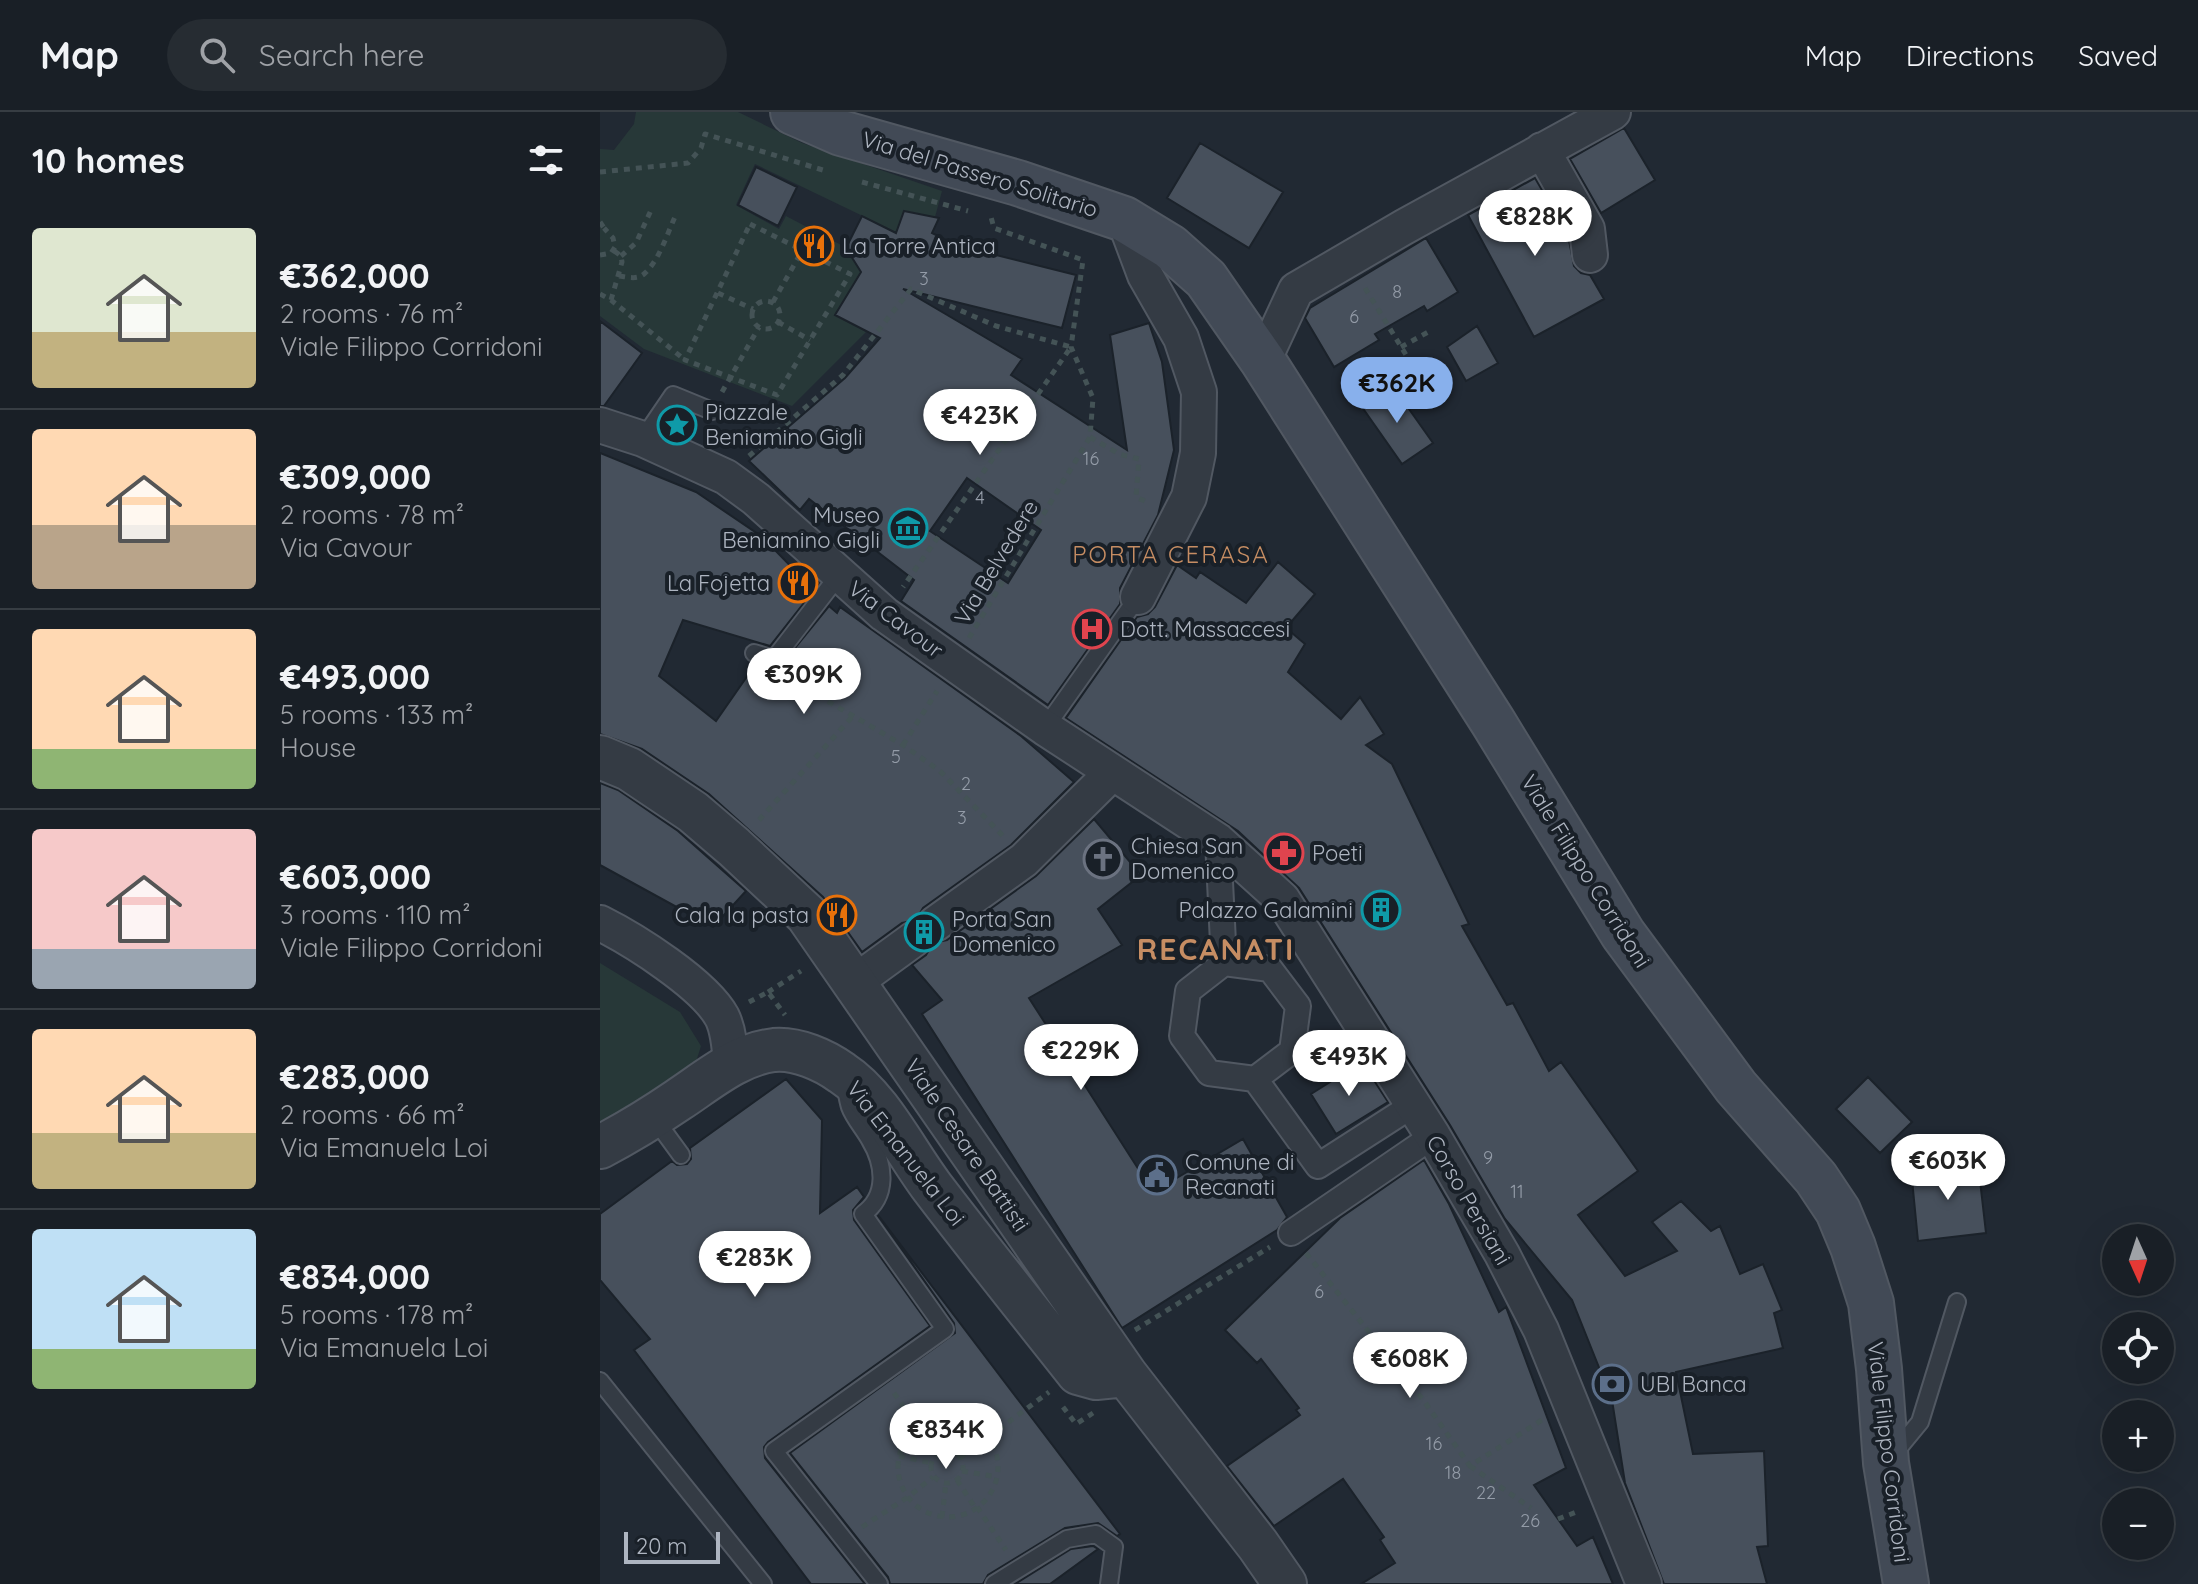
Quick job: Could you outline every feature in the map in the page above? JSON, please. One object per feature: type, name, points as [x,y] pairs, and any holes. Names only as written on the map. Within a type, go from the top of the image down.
[{"type":"main road","name":"Via del Passero Solitario","points":[[793,112],[841,133],[1018,183],[1124,219]]},
{"type":"main road","name":"Viale Filippo Corridoni","points":[[1124,219],[1170,247],[1206,279],[1263,361],[1493,722],[1623,934],[1736,1087],[1816,1178],[1838,1211],[1871,1303],[1886,1463],[1906,1584]]},
{"type":"street","points":[[1263,361],[1296,290],[1613,112]]},
{"type":"street","points":[[1542,150],[1587,229],[1590,255]]},
{"type":"street","points":[[1124,219],[1145,275],[1181,338],[1199,392],[1198,453],[1189,497],[1138,597]]},
{"type":"street","name":"Via Cavour","points":[[600,425],[643,439],[726,477],[756,499],[884,614],[1112,773]]},
{"type":"street","name":"Viale Cesare Battisti","points":[[600,757],[629,769],[693,812],[807,915],[1122,1370],[1285,1584]]},
{"type":"street","points":[[855,982],[1024,860],[1112,773]]},
{"type":"street","name":"Corso Persiani","points":[[1112,773],[1218,841],[1282,899],[1433,1136],[1502,1254],[1541,1330],[1644,1584]]},
{"type":"street","points":[[1218,841],[1224,963]]},
{"type":"street","points":[[600,923],[675,971],[700,992],[722,1017],[729,1041],[731,1065]]},
{"type":"street","points":[[1224,963],[1270,969],[1298,1006],[1292,1051],[1255,1079],[1209,1073],[1182,1036],[1188,991],[1224,963]]},
{"type":"street","name":"Via Emanuela Loi","points":[[600,1147],[653,1117],[731,1065],[752,1055],[775,1050],[796,1051],[843,1073],[869,1098],[930,1185],[1078,1373],[1112,1379],[1122,1370]]},
{"type":"street","points":[[1255,1079],[1318,1166],[1413,1105]]},
{"type":"street","points":[[1291,1233],[1433,1136]]},
{"type":"lane","points":[[643,439],[673,395],[712,411]]},
{"type":"lane","points":[[754,653],[774,659],[839,575]]},
{"type":"lane","points":[[1045,728],[1138,597]]},
{"type":"lane","points":[[843,1073],[850,1108],[872,1141],[880,1162],[882,1185],[875,1205],[863,1214],[945,1329],[774,1451],[879,1584]]},
{"type":"lane","points":[[653,1117],[681,1155]]},
{"type":"lane","points":[[1886,1463],[1920,1422],[1957,1302]]},
{"type":"lane","points":[[600,1381],[763,1584]]},
{"type":"lane","points":[[994,1584],[1067,1539],[1096,1534],[1114,1547],[1113,1575],[1109,1584]]},
{"type":"path","points":[[600,172],[688,163],[701,148],[705,134],[835,173]]},
{"type":"path","points":[[849,178],[935,204]]},
{"type":"path","points":[[621,256],[636,243],[652,208]]},
{"type":"path","points":[[619,276],[634,278],[644,274],[654,261],[675,217]]},
{"type":"path","points":[[884,614],[1071,347],[1083,260],[994,228],[991,217]]},
{"type":"path","points":[[600,294],[685,360],[777,395],[850,274],[750,224],[685,360]]},
{"type":"path","points":[[600,255],[613,250],[615,242],[601,226]]},
{"type":"path","points":[[611,300],[622,269],[621,256],[613,250]]},
{"type":"path","points":[[773,302],[802,250]]},
{"type":"path","points":[[1347,260],[1411,363],[1409,372]]},
{"type":"path","points":[[726,477],[843,375],[911,289],[996,326],[1071,347]]},
{"type":"path","points":[[718,293],[753,309]]},
{"type":"path","points":[[753,309],[764,300],[773,302],[779,309],[778,322]]},
{"type":"path","points":[[753,309],[753,321],[759,327],[767,329],[778,322]]},
{"type":"path","points":[[778,322],[810,340]]},
{"type":"path","points":[[712,411],[759,327]]},
{"type":"path","points":[[1401,347],[1430,331]]},
{"type":"path","name":"Via Belvedere","points":[[903,745],[1090,437],[1093,398],[1071,347]]},
{"type":"path","points":[[1090,437],[1119,454],[1139,459],[1136,497]]},
{"type":"path","points":[[774,659],[824,699],[903,745],[940,771],[1024,860]]},
{"type":"path","points":[[734,847],[852,717]]},
{"type":"path","points":[[768,992],[798,973]]},
{"type":"path","points":[[960,1458],[1050,1391],[1076,1424],[1122,1370],[1291,1233]]},
{"type":"path","points":[[1316,1265],[1424,1401],[1470,1466],[1531,1508]]},
{"type":"path","points":[[881,1375],[937,1454]]},
{"type":"path","points":[[1470,1466],[1570,1402]]},
{"type":"path","points":[[951,1451],[953,1418]]},
{"type":"path","points":[[953,1418],[975,1425],[989,1438],[996,1452],[997,1477],[989,1495],[977,1508],[961,1515],[942,1517],[926,1512],[908,1497],[899,1481],[899,1456],[904,1442],[918,1427],[936,1419],[953,1418]]},
{"type":"path","points":[[951,1451],[960,1458],[962,1471],[957,1480],[946,1483],[933,1477],[931,1463],[937,1454],[951,1451]]},
{"type":"path","points":[[899,1456],[931,1463]]},
{"type":"path","points":[[962,1471],[997,1477]]},
{"type":"path","points":[[843,1539],[933,1477]]},
{"type":"path","points":[[957,1480],[1018,1568]]},
{"type":"path","points":[[942,1517],[946,1483]]},
{"type":"shaded area","points":[[636,112],[738,112],[802,143],[942,191],[935,217],[904,211],[896,232],[755,164],[736,205],[779,229],[786,216],[845,247],[861,272],[834,315],[866,332],[792,406],[644,349],[600,316],[600,149],[614,150],[634,124]]},
{"type":"shaded area","points":[[600,963],[680,1012],[701,1046],[692,1074],[600,1136]]},
{"type":"building","points":[[1624,128],[1655,180],[1601,213],[1570,159]]},
{"type":"building","points":[[1200,143],[1283,192],[1249,248],[1167,198]]},
{"type":"building","points":[[756,167],[797,187],[778,226],[738,205]]},
{"type":"building","points":[[1535,178],[1568,235],[1574,266],[1581,273],[1590,275],[1604,299],[1534,337],[1468,215]]},
{"type":"building","points":[[904,211],[939,218],[932,233],[956,245],[1076,275],[1062,328],[903,289],[1022,359],[1011,375],[1127,450],[1110,335],[1149,323],[1162,362],[1174,450],[1158,515],[1120,588],[1120,604],[1048,705],[901,601],[914,580],[809,499],[800,510],[749,461],[845,378],[880,338],[835,315],[861,272],[846,248],[862,216],[896,233]],"holes":[[[967,478],[1041,530],[1008,583],[930,531]]]},
{"type":"building","points":[[1426,238],[1458,292],[1427,311],[1424,306],[1375,334],[1379,340],[1334,367],[1305,318],[1310,308]]},
{"type":"building","points":[[600,321],[642,353],[604,406],[600,406]]},
{"type":"building","points":[[1477,326],[1498,363],[1466,381],[1447,347]]},
{"type":"building","points":[[1392,385],[1433,443],[1402,464],[1362,407]]},
{"type":"building","points":[[600,453],[696,492],[770,542],[814,590],[770,646],[683,620],[659,676],[716,721],[755,665],[778,669],[829,606],[837,613],[840,607],[1021,736],[1074,782],[1011,845],[923,908],[916,920],[902,923],[862,952],[823,897],[709,794],[642,749],[600,734]]},
{"type":"building","points":[[1278,562],[1315,594],[1286,628],[1305,644],[1288,672],[1341,719],[1360,697],[1384,734],[1366,745],[1392,764],[1469,924],[1462,926],[1507,1005],[1513,1003],[1549,1071],[1561,1062],[1638,1171],[1578,1215],[1625,1276],[1677,1251],[1652,1222],[1681,1201],[1711,1231],[1720,1226],[1740,1274],[1763,1264],[1782,1310],[1774,1313],[1783,1348],[1676,1372],[1693,1454],[1764,1451],[1768,1546],[1757,1547],[1767,1584],[1664,1584],[1625,1483],[1612,1400],[1572,1300],[1505,1219],[1450,1125],[1299,888],[1238,831],[1066,718],[1137,617],[1148,614],[1155,607],[1177,565],[1196,578],[1200,572],[1246,603]]},
{"type":"building","points":[[600,783],[618,790],[678,831],[746,891],[713,927],[600,865]]},
{"type":"building","points":[[1094,819],[1141,875],[1098,909],[1122,945],[1029,998],[1153,1192],[1243,1139],[1287,1217],[1277,1230],[1122,1328],[922,1014],[942,1000],[912,965],[926,955],[933,943],[947,940],[1036,876]]},
{"type":"building","points":[[1362,1062],[1388,1102],[1336,1134],[1311,1094]]},
{"type":"building","points":[[1868,1077],[1912,1122],[1880,1153],[1836,1109]]},
{"type":"building","points":[[786,1079],[822,1120],[820,1213],[857,1187],[864,1197],[853,1210],[854,1220],[930,1326],[764,1447],[765,1458],[865,1584],[811,1584],[634,1350],[650,1339],[600,1280],[600,1214],[672,1161],[677,1165],[687,1164],[691,1159],[690,1148]]},
{"type":"building","points":[[1424,1160],[1449,1204],[1499,1312],[1506,1307],[1566,1468],[1534,1485],[1577,1546],[1593,1537],[1613,1584],[1361,1584],[1395,1563],[1380,1540],[1384,1537],[1343,1479],[1274,1526],[1227,1466],[1300,1415],[1296,1410],[1299,1408],[1261,1359],[1257,1363],[1225,1330],[1340,1218]]},
{"type":"building","points":[[1978,1163],[1986,1233],[1918,1241],[1911,1169]]},
{"type":"building","points":[[878,1215],[1120,1534],[1117,1536],[1098,1523],[1065,1528],[988,1575],[983,1584],[890,1584],[888,1577],[790,1453],[955,1333],[954,1323]]},
{"type":"building","points":[[1093,1546],[1098,1549],[1050,1584],[1015,1584],[1071,1549]]},
{"type":"place","name":"La Torre Antica","points":[[814,246]]},
{"type":"place","name":"Piazzale Beniamino Gigli","points":[[677,425]]},
{"type":"place","name":"Museo Beniamino Gigli","points":[[908,528]]},
{"type":"place","name":"La Fojetta","points":[[798,583]]},
{"type":"place","name":"Dott. Massaccesi","points":[[1092,629]]},
{"type":"place","name":"Poeti","points":[[1284,853]]},
{"type":"place","name":"Chiesa San Domenico","points":[[1103,859]]},
{"type":"place","name":"Palazzo Galamini","points":[[1381,910]]},
{"type":"place","name":"Cala la pasta","points":[[837,915]]},
{"type":"place","name":"Porta San Domenico","points":[[924,932]]},
{"type":"place","name":"Comune di Recanati","points":[[1157,1175]]},
{"type":"place","name":"UBI Banca","points":[[1612,1384]]},
{"type":"district","name":"PORTA CERASA","points":[[1171,554]]},
{"type":"district","name":"RECANATI","points":[[1216,949]]}]
